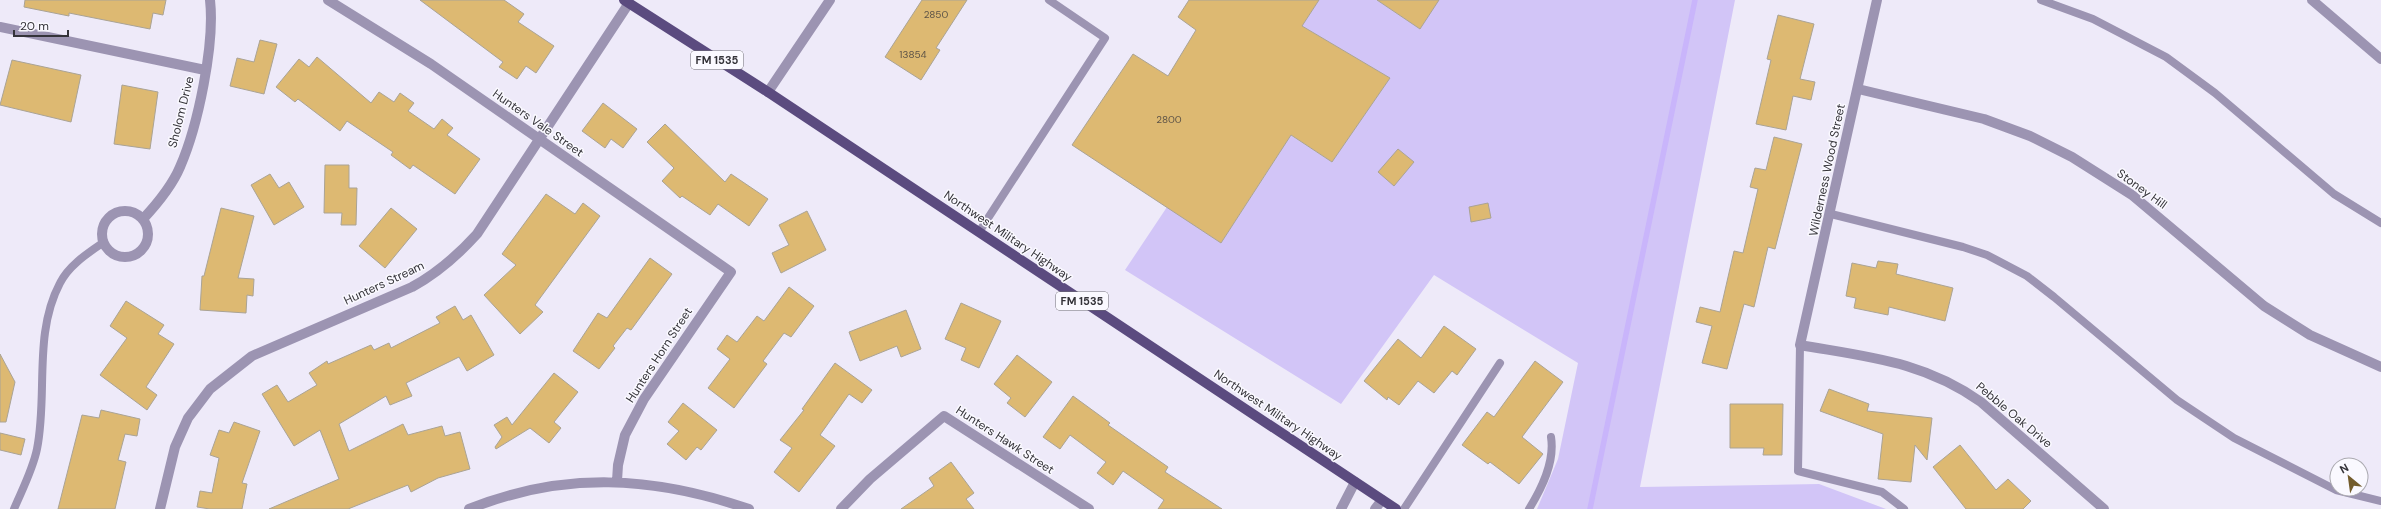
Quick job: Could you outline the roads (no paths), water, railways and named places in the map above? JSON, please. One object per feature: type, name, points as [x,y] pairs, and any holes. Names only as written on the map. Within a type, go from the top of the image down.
[{"type":"main road","name":"Northwest Military Highway","points":[[626,2],[768,92],[1396,509]]},
{"type":"street","name":"Sholom Drive","points":[[143,219],[162,197],[180,168],[191,136],[211,41],[210,0]]},
{"type":"street","name":"Hunters Vale Street","points":[[328,0],[431,64],[731,272]]},
{"type":"street","points":[[768,92],[830,0]]},
{"type":"street","name":"Wilderness Wood Street","points":[[1800,345],[1831,214],[1878,0]]},
{"type":"street","points":[[2312,0],[2381,58]]},
{"type":"street","name":"Hunters Stream","points":[[160,509],[175,447],[188,418],[210,389],[252,356],[412,287],[441,270],[454,259],[477,234],[540,140],[626,2]]},
{"type":"street","points":[[0,27],[205,70]]},
{"type":"street","name":"Stoney Hill","points":[[1858,90],[1984,119],[2030,136],[2072,157],[2132,195],[2264,306],[2310,335],[2381,367]]},
{"type":"street","points":[[127,211],[136,213],[143,219],[147,227],[148,236],[146,244],[140,251],[132,256],[115,254],[104,242],[102,232],[105,223],[111,216],[127,211]]},
{"type":"street","name":"Hunters Horn Street","points":[[617,481],[618,465],[625,436],[644,399],[731,272]]},
{"type":"street","name":"Pebble Oak Drive","points":[[1800,345],[1890,361],[1941,377],[1981,402],[2104,509]]},
{"type":"street","name":"Hunters Hawk Street","points":[[841,509],[870,479],[944,416],[1089,509]]},
{"type":"street","points":[[469,509],[524,492],[565,484],[617,481],[679,488],[749,509]]},
{"type":"street","points":[[1341,509],[1355,482]]},
{"type":"street","points":[[1375,509],[1382,500]]},
{"type":"lane","points":[[979,232],[1105,38],[1049,0]]},
{"type":"lane","points":[[2041,0],[2093,19],[2166,57],[2215,93],[2334,194],[2381,223]]},
{"type":"lane","points":[[1831,214],[1963,247],[1987,255],[2027,276],[2054,296],[2178,400],[2234,438],[2336,490],[2381,501]]},
{"type":"lane","points":[[14,509],[37,450],[43,353],[50,312],[60,283],[81,258],[104,242]]},
{"type":"lane","points":[[1800,345],[1798,471],[1882,492],[1904,509]]},
{"type":"lane","points":[[1404,509],[1500,363]]},
{"type":"lane","points":[[1529,509],[1538,495],[1549,467],[1552,447],[1551,438]]},
{"type":"waterway","points":[[1590,509],[1695,0]]}]
